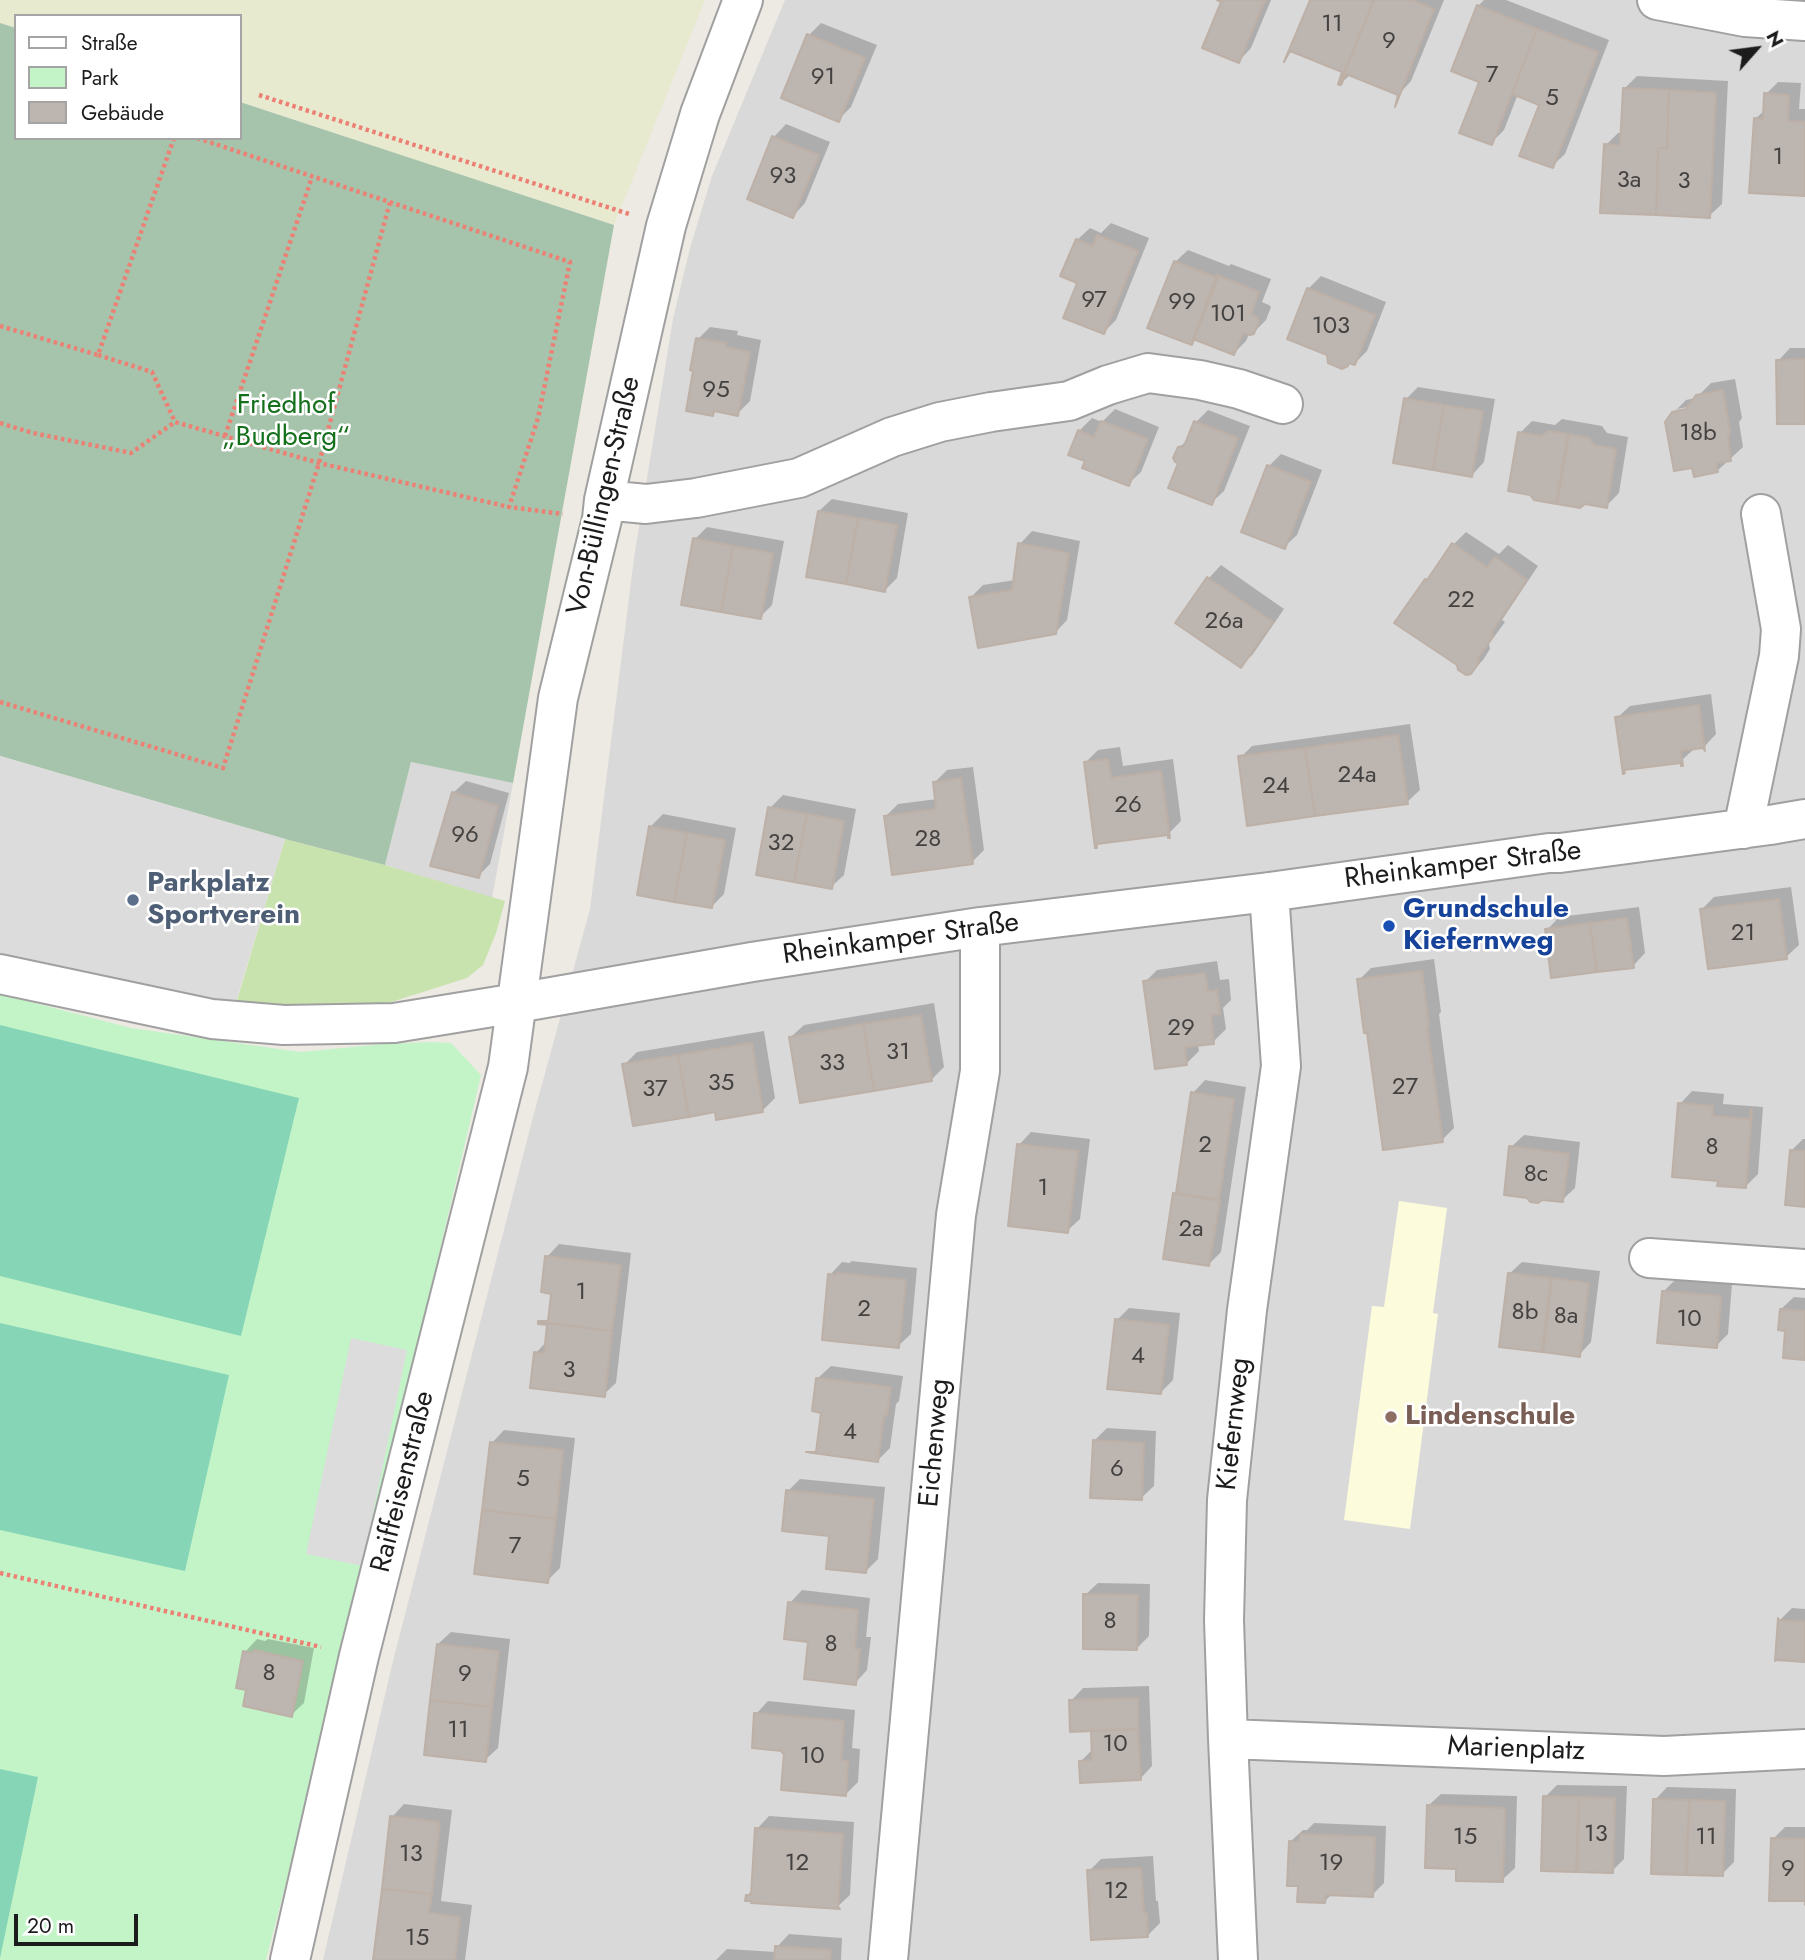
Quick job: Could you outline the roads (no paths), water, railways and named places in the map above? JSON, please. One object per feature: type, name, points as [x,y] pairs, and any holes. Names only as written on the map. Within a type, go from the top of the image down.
[{"type":"street","name":"Von-Büllingen-Straße","points":[[517,1003],[558,698],[666,226],[700,114],[743,0]]},
{"type":"street","points":[[1657,0],[1747,8],[1805,22]]},
{"type":"street","points":[[603,509],[696,498],[799,478],[892,437],[940,422],[1069,401],[1108,384],[1148,373],[1240,389],[1283,404]]},
{"type":"street","points":[[1743,829],[1779,656],[1781,629],[1760,514]]},
{"type":"street","name":"Rheinkamper Straße","points":[[0,974],[212,1019],[284,1025],[394,1023],[752,962],[980,927],[1805,819]]},
{"type":"street","name":"Kiefernweg","points":[[1238,1960],[1224,1620],[1227,1500],[1247,1310],[1281,1066],[1269,891]]},
{"type":"street","name":"Eichenweg","points":[[888,1960],[956,1215],[979,1071],[980,927]]},
{"type":"street","name":"Raiffeisenstraße","points":[[290,1960],[359,1656],[508,1067],[517,1003]]},
{"type":"street","points":[[1649,1258],[1805,1269]]},
{"type":"street","name":"Marienplatz","points":[[1228,1739],[1664,1756],[1805,1749]]},
{"type":"place","name":"Parkplatz Sportverein","points":[[133,900]]},
{"type":"place","name":"Grundschule Kiefernweg","points":[[1389,926]]},
{"type":"place","name":"Lindenschule","points":[[1391,1417]]},
{"type":"park label","name":"Friedhof „Budberg“","points":[[286,422]]}]
